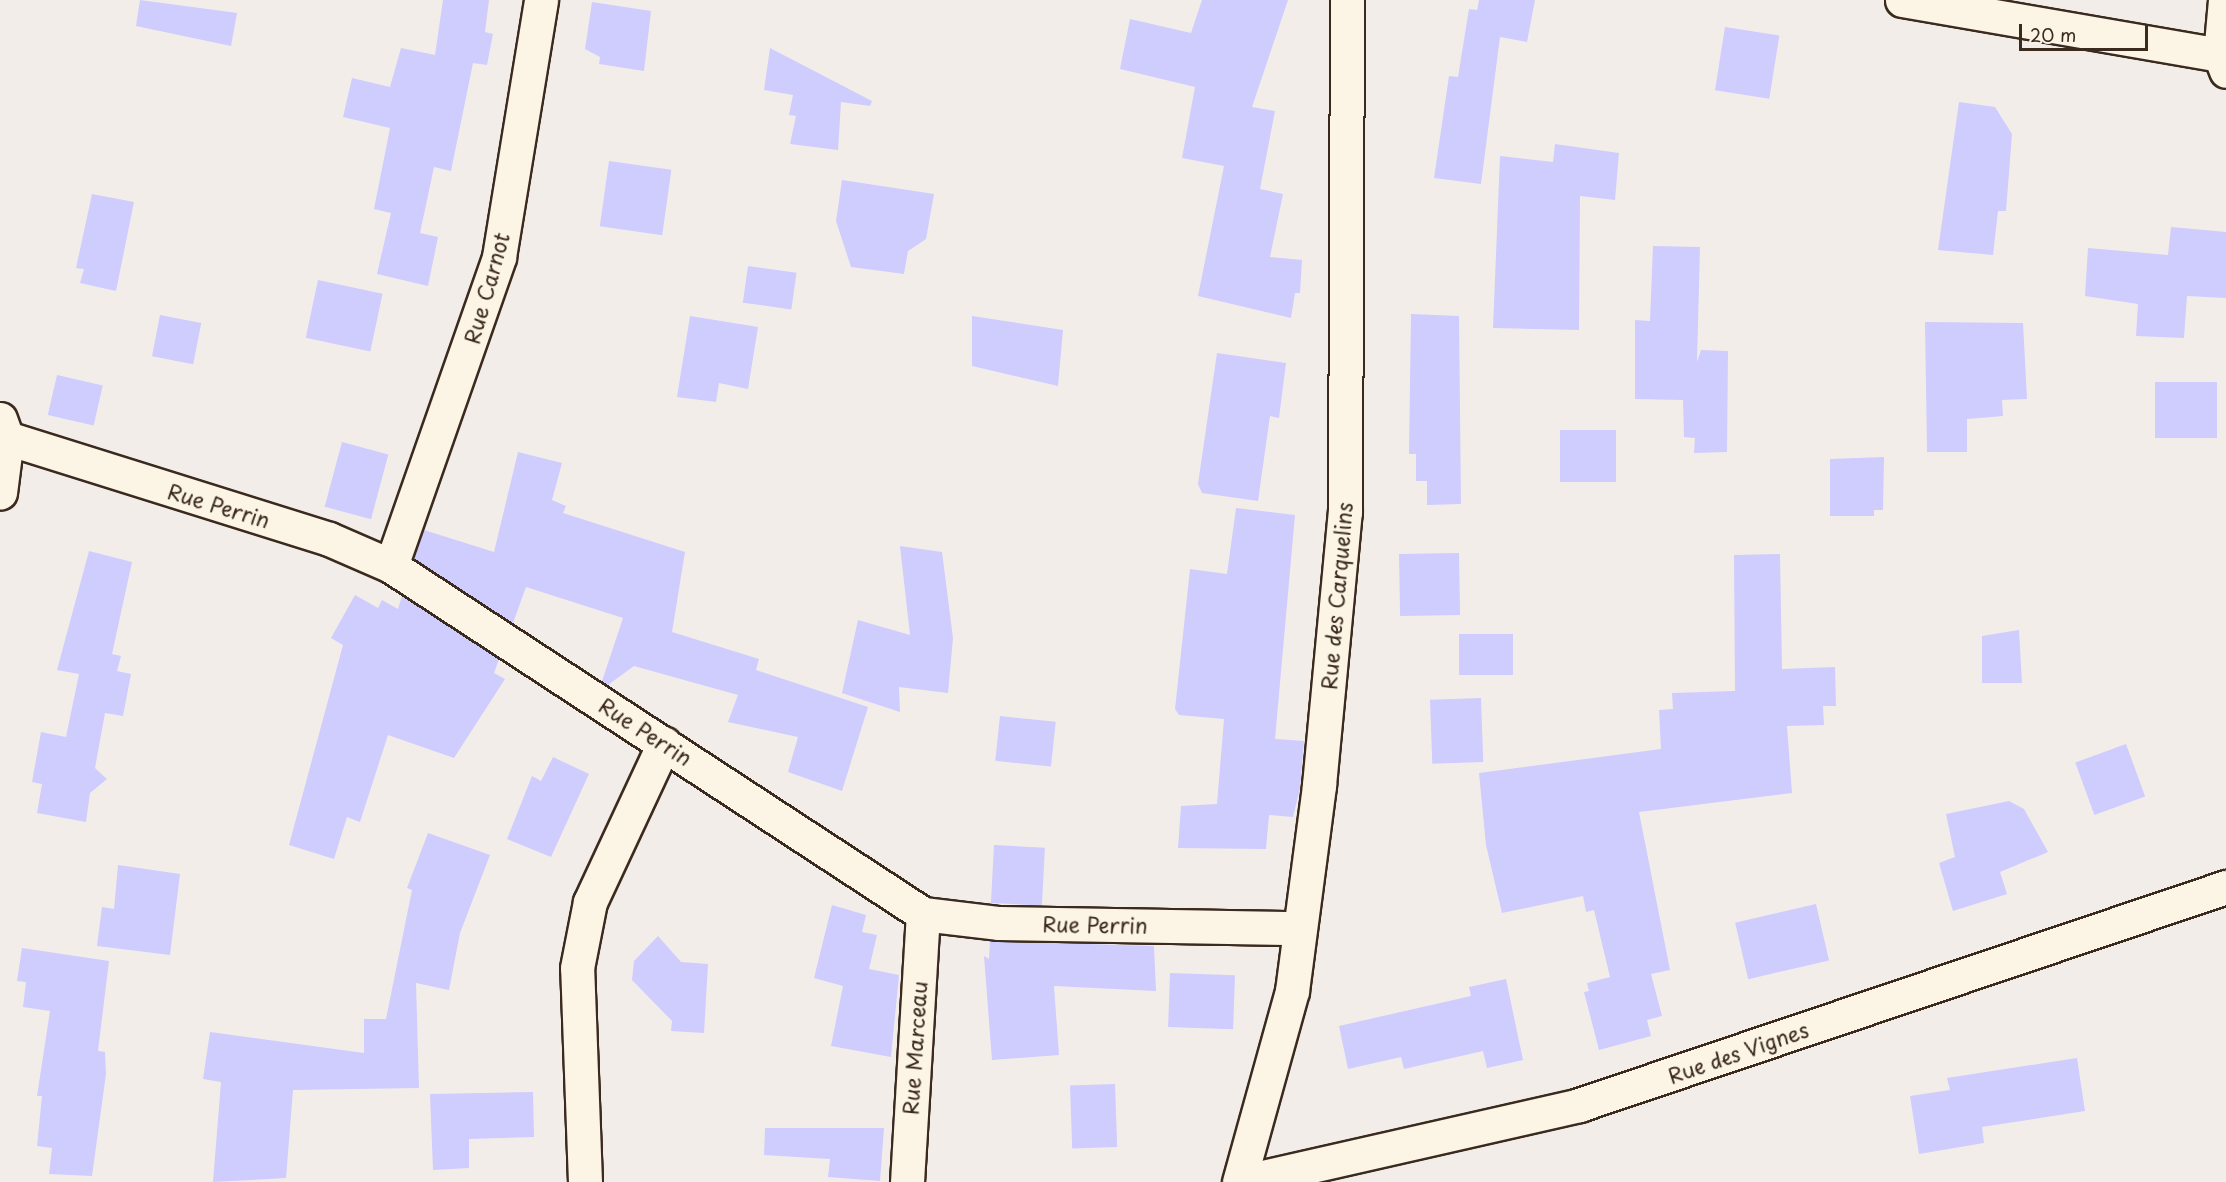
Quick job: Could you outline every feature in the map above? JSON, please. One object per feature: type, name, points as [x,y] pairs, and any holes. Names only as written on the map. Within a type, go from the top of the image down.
[{"type":"street","name":"Rue Carnot","points":[[392,566],[499,257],[541,0]]},
{"type":"street","name":"Rue des Carquelins","points":[[1240,1182],[1292,991],[1344,512],[1347,0]]},
{"type":"street","points":[[1902,0],[1954,5],[2223,63],[2225,0]]},
{"type":"street","name":"Rue Perrin","points":[[3,429],[329,539],[392,566],[922,914],[999,923],[1300,928]]},
{"type":"street","points":[[0,493],[3,429]]},
{"type":"street","points":[[585,1182],[577,968],[590,902],[664,743]]},
{"type":"street","name":"Rue des Vignes","points":[[1240,1182],[1579,1105],[2226,887]]},
{"type":"street","name":"Rue Marceau","points":[[907,1182],[922,914]]},
{"type":"building","points":[[140,0],[237,13],[231,46],[136,26]]},
{"type":"building","points":[[443,0],[489,0],[485,32],[493,34],[487,65],[473,63],[451,171],[434,167],[420,233],[438,237],[428,286],[377,274],[391,213],[374,209],[390,128],[343,117],[352,78],[390,87],[401,48],[435,55]]},
{"type":"building","points":[[1202,0],[1288,0],[1252,107],[1275,111],[1260,189],[1283,194],[1270,257],[1302,260],[1300,293],[1295,293],[1291,318],[1198,296],[1224,166],[1182,158],[1195,87],[1120,69],[1130,19],[1191,33]]},
{"type":"building","points":[[1479,0],[1535,0],[1527,42],[1500,37],[1481,184],[1434,178],[1449,76],[1458,77],[1469,9],[1477,10]]},
{"type":"building","points":[[592,2],[651,11],[644,71],[599,64],[600,57],[585,49]]},
{"type":"building","points":[[1725,27],[1779,36],[1769,99],[1715,90]]},
{"type":"building","points":[[770,48],[872,101],[870,106],[841,102],[838,150],[790,144],[796,116],[789,115],[793,95],[764,90]]},
{"type":"building","points":[[1959,102],[1995,107],[2012,134],[2006,211],[1998,211],[1993,255],[1938,250]]},
{"type":"building","points":[[1555,144],[1619,153],[1615,200],[1580,196],[1579,330],[1493,328],[1500,156],[1553,162]]},
{"type":"building","points":[[609,161],[671,170],[662,235],[600,226]]},
{"type":"building","points":[[842,180],[934,194],[926,239],[908,251],[904,274],[851,267],[836,221]]},
{"type":"building","points":[[92,194],[134,202],[116,291],[80,283],[84,269],[76,268]]},
{"type":"building","points":[[2171,227],[2226,232],[2226,298],[2187,296],[2184,338],[2136,336],[2138,304],[2085,296],[2088,248],[2168,255]]},
{"type":"building","points":[[1653,246],[1700,247],[1697,362],[1701,350],[1728,351],[1727,452],[1694,453],[1695,438],[1684,437],[1683,400],[1635,399],[1635,320],[1650,321]]},
{"type":"building","points":[[748,266],[797,273],[791,309],[743,303]]},
{"type":"building","points":[[318,280],[383,294],[370,351],[306,338]]},
{"type":"building","points":[[1411,314],[1459,316],[1461,504],[1427,505],[1427,481],[1416,481],[1416,454],[1409,454]]},
{"type":"building","points":[[160,315],[201,323],[193,364],[152,356]]},
{"type":"building","points":[[690,316],[758,327],[748,389],[719,383],[716,402],[677,397]]},
{"type":"building","points":[[972,316],[1063,330],[1058,386],[972,366]]},
{"type":"building","points":[[1925,322],[2023,323],[2027,399],[2002,400],[2003,416],[1967,419],[1967,452],[1927,452]]},
{"type":"building","points":[[1217,353],[1286,363],[1279,418],[1270,416],[1258,501],[1202,493],[1198,484]]},
{"type":"building","points":[[57,375],[103,386],[94,426],[48,415]]},
{"type":"building","points":[[2155,382],[2217,382],[2217,438],[2155,438]]},
{"type":"building","points":[[1560,430],[1616,430],[1616,482],[1560,482]]},
{"type":"building","points":[[342,442],[388,454],[371,519],[325,507]]},
{"type":"building","points":[[518,452],[562,463],[552,500],[566,506],[563,513],[685,552],[672,632],[759,659],[756,670],[868,707],[842,791],[788,772],[798,737],[728,722],[738,695],[634,666],[608,685],[602,681],[623,618],[526,587],[513,623],[414,559],[424,530],[494,552]]},
{"type":"building","points":[[1884,457],[1883,510],[1874,510],[1874,516],[1830,516],[1830,459]]},
{"type":"building","points":[[1236,508],[1295,515],[1275,739],[1304,741],[1300,788],[1293,817],[1269,815],[1266,849],[1178,848],[1181,806],[1217,804],[1224,719],[1179,715],[1175,709],[1190,569],[1227,574]]},
{"type":"building","points":[[900,546],[942,552],[953,638],[948,693],[899,687],[900,712],[842,693],[858,620],[910,635]]},
{"type":"building","points":[[89,551],[132,562],[112,654],[121,656],[117,671],[131,674],[123,716],[105,713],[95,768],[107,779],[90,793],[86,822],[37,813],[42,784],[32,782],[41,732],[66,737],[79,674],[57,670]]},
{"type":"building","points":[[1459,553],[1460,615],[1400,616],[1399,554]]},
{"type":"building","points":[[1780,554],[1782,669],[1835,667],[1836,706],[1823,706],[1824,725],[1787,726],[1792,793],[1639,812],[1670,970],[1651,974],[1662,1016],[1647,1020],[1651,1036],[1599,1050],[1584,992],[1589,991],[1587,983],[1610,977],[1594,910],[1586,912],[1583,896],[1502,913],[1486,845],[1479,773],[1661,749],[1659,710],[1673,709],[1672,693],[1735,691],[1734,555]]},
{"type":"building","points":[[355,595],[378,608],[382,600],[398,609],[402,596],[499,659],[494,673],[505,679],[454,758],[388,735],[360,822],[347,817],[334,859],[289,845],[343,645],[331,638]]},
{"type":"building","points":[[2019,630],[2022,683],[1982,683],[1982,636]]},
{"type":"building","points":[[1459,634],[1513,634],[1513,675],[1459,675]]},
{"type":"building","points":[[1481,698],[1483,762],[1432,764],[1430,700]]},
{"type":"building","points":[[1000,716],[1056,722],[1051,767],[995,761]]},
{"type":"building","points":[[2126,744],[2145,797],[2094,815],[2075,762]]},
{"type":"building","points":[[553,757],[589,774],[551,857],[507,839],[532,776],[541,781]]},
{"type":"building","points":[[2009,801],[2024,809],[2048,852],[2000,872],[2007,894],[1953,911],[1939,863],[1955,857],[1946,814]]},
{"type":"building","points":[[428,833],[490,855],[460,933],[449,990],[416,983],[419,1088],[293,1090],[286,1178],[213,1182],[221,1082],[203,1079],[210,1032],[364,1053],[364,1019],[386,1019],[412,890],[407,888]]},
{"type":"building","points":[[994,845],[1045,848],[1042,906],[991,903]]},
{"type":"building","points":[[118,865],[180,874],[170,955],[97,946],[102,907],[114,909]]},
{"type":"building","points":[[1816,904],[1829,961],[1748,979],[1735,923]]},
{"type":"building","points":[[832,905],[866,915],[862,932],[877,935],[869,969],[899,975],[891,1057],[831,1046],[843,986],[814,978]]},
{"type":"building","points":[[658,936],[681,962],[708,964],[704,1033],[671,1031],[672,1021],[632,980],[634,961]]},
{"type":"building","points":[[990,941],[1154,946],[1156,991],[1054,986],[1059,1055],[992,1060],[984,956],[989,959]]},
{"type":"building","points":[[22,948],[109,961],[98,1051],[105,1052],[106,1074],[92,1176],[49,1174],[52,1148],[37,1146],[42,1096],[37,1096],[50,1011],[23,1007],[26,982],[17,981]]},
{"type":"building","points":[[1170,973],[1235,975],[1233,1029],[1168,1027]]},
{"type":"building","points":[[1506,979],[1523,1060],[1487,1068],[1483,1051],[1404,1069],[1401,1057],[1348,1069],[1339,1026],[1471,996],[1469,987]]},
{"type":"building","points":[[2077,1058],[2085,1111],[1982,1127],[1984,1143],[1919,1154],[1910,1096],[1950,1090],[1947,1078]]},
{"type":"building","points":[[1115,1084],[1117,1147],[1072,1149],[1070,1086]]},
{"type":"building","points":[[533,1092],[534,1137],[469,1139],[469,1168],[433,1170],[430,1094]]},
{"type":"building","points":[[765,1128],[884,1128],[880,1181],[828,1177],[830,1159],[764,1155]]}]
